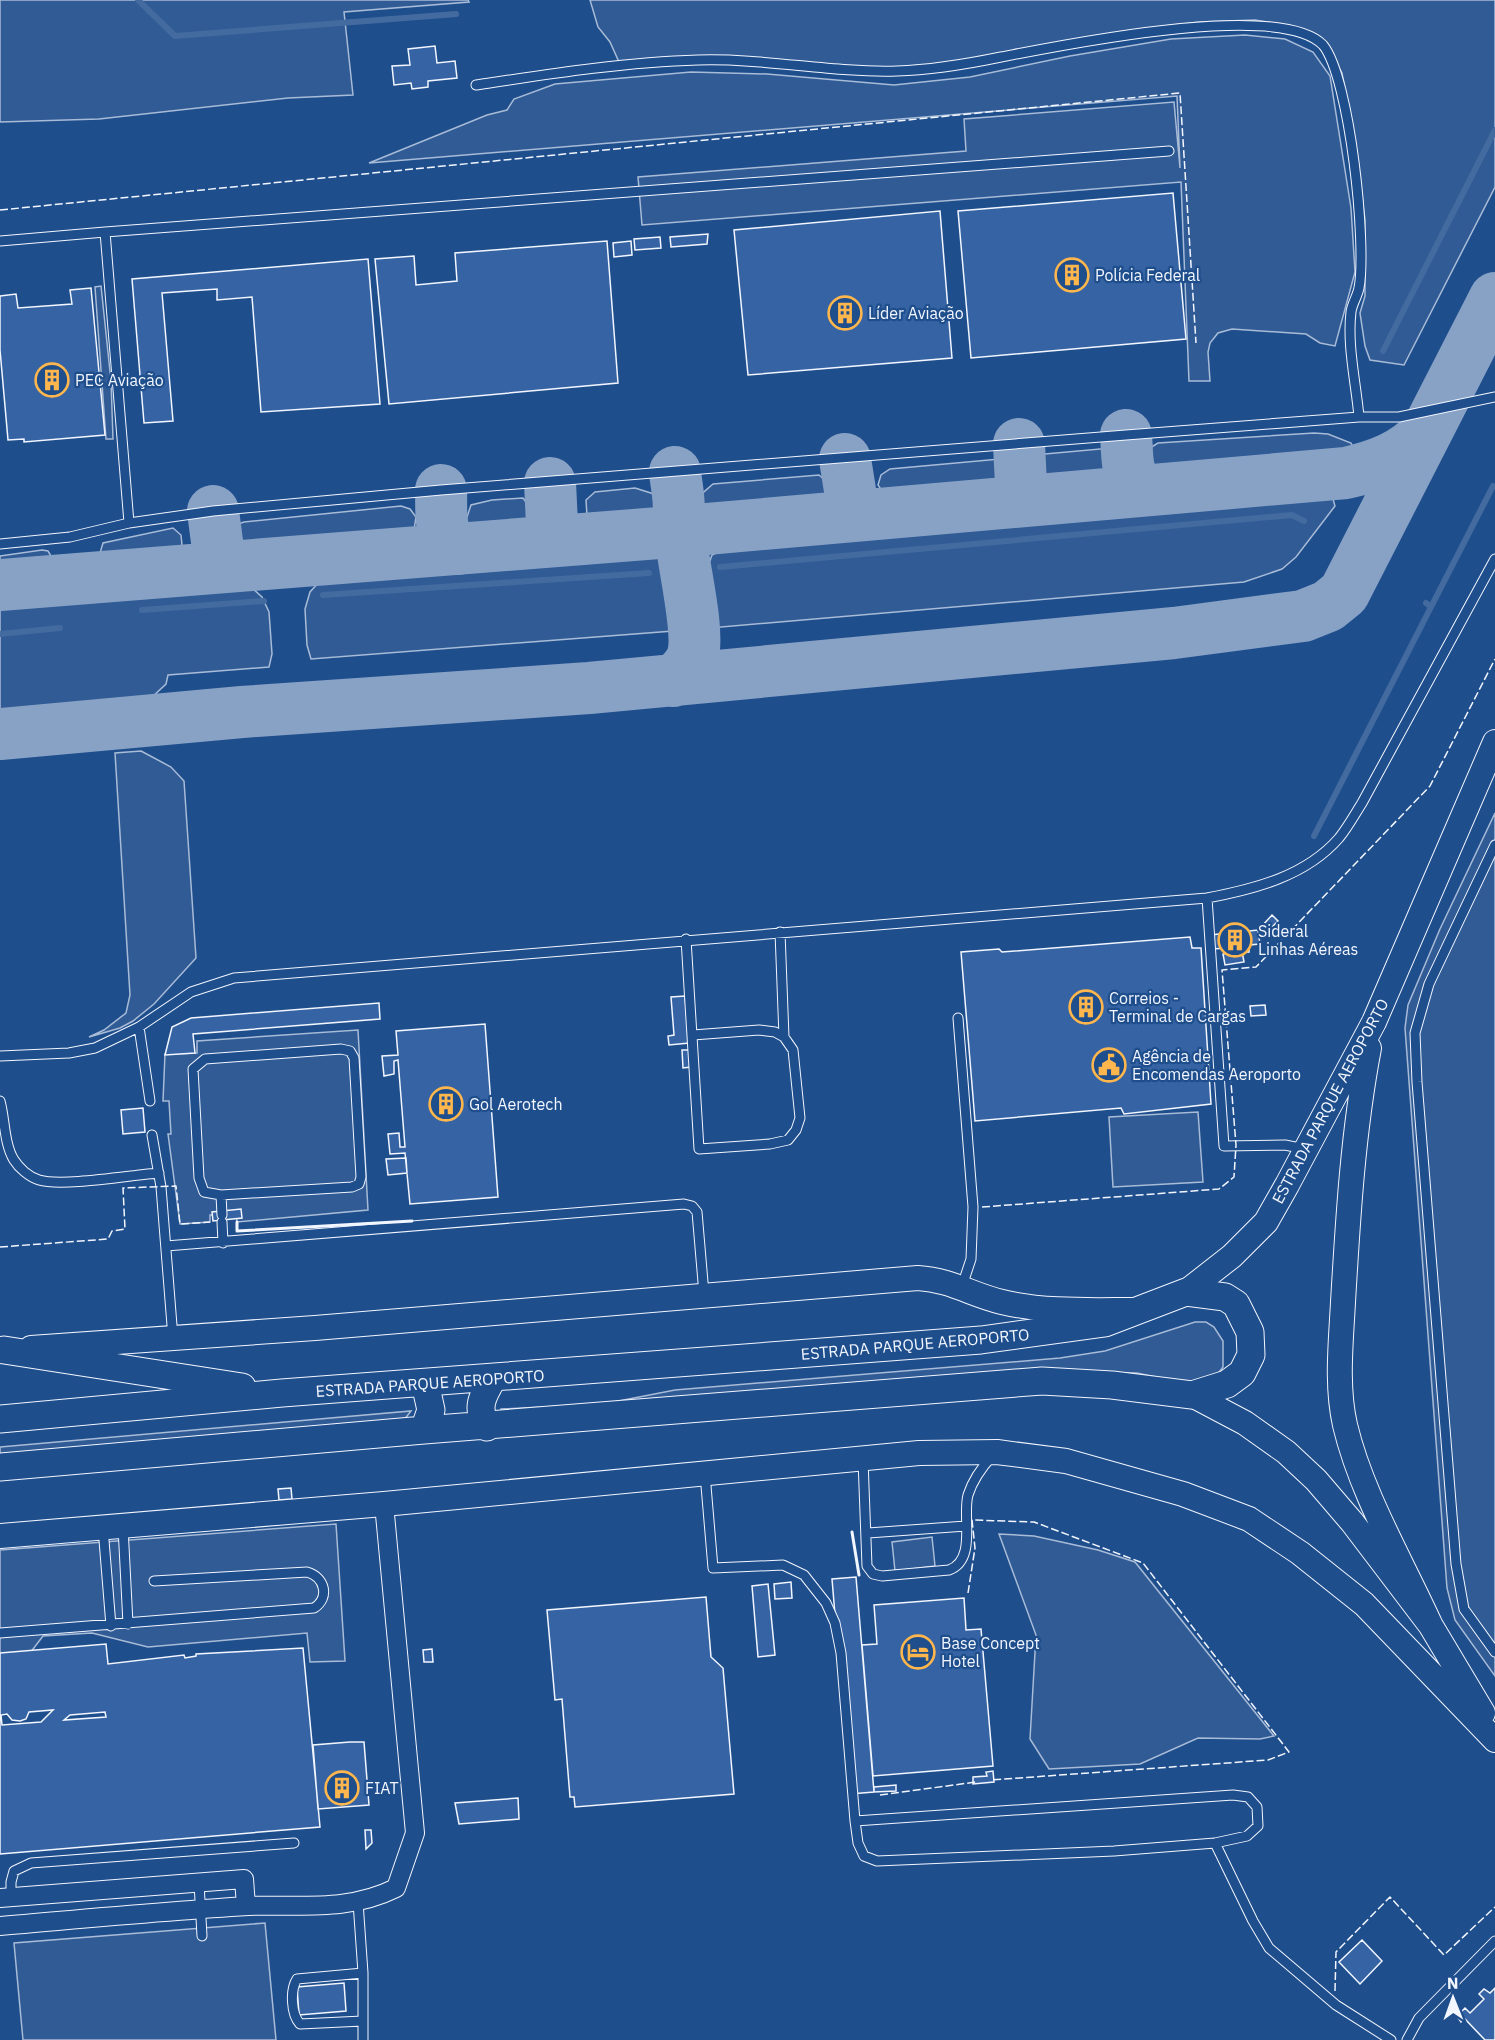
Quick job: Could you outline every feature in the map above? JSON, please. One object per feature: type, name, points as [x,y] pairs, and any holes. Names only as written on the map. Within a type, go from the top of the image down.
[{"type":"main road","name":"ESTRADA PARQUE AEROPORTO","points":[[0,1419],[282,1393],[981,1340],[1095,1325],[1140,1311],[1186,1292]]},
{"type":"main road","points":[[0,1467],[424,1430],[1042,1381],[1112,1385],[1192,1395],[1227,1384],[1242,1373],[1251,1355],[1250,1332],[1236,1304],[1225,1297],[1186,1292]]},
{"type":"main road","points":[[2,1350],[282,1393]]},
{"type":"main road","points":[[487,1426],[480,1409],[482,1397],[493,1378]]},
{"type":"main road","points":[[424,1430],[431,1410],[426,1383]]},
{"type":"street","name":"ESTRADA PARQUE AEROPORTO","points":[[1186,1292],[1232,1256],[1266,1222],[1374,1022],[1495,742]]},
{"type":"street","points":[[1374,1022],[1357,1112],[1345,1261],[1341,1394],[1345,1425],[1364,1481],[1431,1626],[1495,1733]]},
{"type":"street","points":[[2,1350],[173,1338],[704,1293],[918,1278],[962,1286],[1000,1302],[1026,1306],[1140,1311]]},
{"type":"street","points":[[1192,1395],[1245,1423],[1286,1452],[1316,1480],[1352,1522],[1431,1626]]},
{"type":"street","points":[[0,1536],[384,1504],[919,1453],[997,1452],[1066,1461],[1183,1494],[1249,1519],[1300,1553],[1364,1604],[1495,1740]]},
{"type":"street","points":[[0,1926],[246,1906],[333,1906],[373,1899],[396,1888],[415,1833],[384,1504]]},
{"type":"street","points":[[5,1898],[244,1879],[246,1906]]},
{"type":"street","points":[[124,1887],[125,1916]]},
{"type":"lane","points":[[476,86],[547,74],[697,60],[772,61],[843,70],[898,71],[968,63],[1112,36],[1207,23],[1254,21],[1303,32],[1322,44],[1336,71],[1353,155],[1361,249],[1359,289],[1351,309],[1351,338],[1359,417]]},
{"type":"lane","points":[[0,241],[1169,152]]},
{"type":"lane","points":[[105,232],[129,523]]},
{"type":"lane","points":[[0,544],[70,537],[129,523],[213,511],[441,490],[1359,417],[1399,417],[1495,398]]},
{"type":"lane","points":[[0,1056],[69,1053],[95,1048],[139,1027],[191,992],[234,978],[686,939],[1207,898],[1270,883],[1317,857],[1339,838],[1362,803],[1495,560]]},
{"type":"lane","points":[[1495,845],[1429,984],[1415,1033],[1456,1564],[1464,1609],[1495,1652]]},
{"type":"lane","points":[[1207,898],[1224,1146],[1285,1145],[1307,1149]]},
{"type":"lane","points":[[686,939],[699,1149],[770,1144],[788,1140],[796,1130],[800,1118],[793,1050],[784,1036],[780,932]]},
{"type":"lane","points":[[958,1018],[974,1206],[971,1259],[962,1286]]},
{"type":"lane","points":[[139,1027],[150,1101]]},
{"type":"lane","points":[[693,1035],[759,1030],[784,1036]]},
{"type":"lane","points":[[341,1049],[350,1052],[354,1058],[361,1177],[359,1184],[352,1187],[221,1195],[208,1194],[200,1186],[193,1069],[196,1065],[205,1059],[341,1049]]},
{"type":"lane","points":[[0,1101],[10,1150],[14,1159],[31,1176],[40,1180],[58,1182],[159,1173]]},
{"type":"lane","points":[[152,1135],[159,1173],[173,1338]]},
{"type":"lane","points":[[221,1195],[223,1243]]},
{"type":"lane","points":[[166,1246],[684,1204],[692,1206],[697,1212],[704,1293]]},
{"type":"lane","points":[[863,1458],[868,1533],[867,1566],[873,1574],[911,1574],[950,1570],[956,1567],[963,1555],[967,1497],[978,1471],[997,1452]]},
{"type":"lane","points":[[705,1474],[713,1568],[783,1565],[804,1575],[826,1603],[835,1623],[841,1653],[855,1821],[858,1843],[864,1856],[877,1862],[1114,1851],[1215,1843],[1247,1836],[1258,1826],[1257,1808],[1248,1797],[1233,1796],[855,1821]]},
{"type":"lane","points":[[868,1533],[966,1526]]},
{"type":"lane","points":[[113,1527],[128,1624]]},
{"type":"lane","points":[[111,1626],[113,1527]]},
{"type":"lane","points":[[0,1633],[111,1626],[314,1608],[324,1598],[321,1580],[315,1574],[307,1572],[154,1581]]},
{"type":"lane","points":[[5,1898],[15,1871],[31,1863],[294,1842]]},
{"type":"lane","points":[[1215,1843],[1253,1921],[1269,1948],[1336,2005],[1391,2040]]},
{"type":"lane","points":[[199,1883],[202,1936]]},
{"type":"lane","points":[[358,1902],[363,1973],[363,2040]]},
{"type":"lane","points":[[1407,2040],[1419,2018],[1495,1941]]},
{"type":"lane","points":[[363,1973],[340,1978],[297,1979],[293,2003],[298,2023],[340,2018],[363,2021]]},
{"type":"shaded area","points":[[0,0],[468,0],[469,2],[344,12],[353,95],[288,98],[99,119],[0,122]]},
{"type":"shaded area","points":[[590,0],[1495,0],[1495,187],[1404,365],[1370,360],[1365,346],[1360,313],[1365,296],[1365,220],[1356,147],[1342,73],[1329,49],[1308,33],[1285,25],[1255,20],[1199,22],[1148,28],[912,70],[753,59],[619,62],[610,42],[598,27]]},
{"type":"shaded area","points":[[1245,35],[1285,39],[1313,52],[1330,76],[1351,208],[1355,272],[1335,346],[1320,343],[1306,334],[1232,329],[1218,333],[1210,343],[1208,352],[1210,381],[1189,381],[1181,182],[642,225],[638,177],[966,151],[964,119],[1174,102],[1180,168],[1177,96],[369,163],[487,115],[507,110],[514,99],[555,84],[691,72],[767,74],[894,85],[970,77],[1070,56],[1171,39]]},
{"type":"shaded area","points":[[101,286],[111,381],[113,439],[106,439],[95,287]]},
{"type":"shaded area","points":[[1328,434],[1351,443],[1355,451],[1354,459],[1161,479],[1151,474],[1146,465],[1145,451],[1158,443]]},
{"type":"shaded area","points":[[1111,448],[1116,462],[1100,481],[1058,483],[1045,478],[1038,469],[1038,460],[1045,454]]},
{"type":"shaded area","points":[[1000,459],[1006,463],[1007,480],[998,488],[986,491],[894,498],[884,494],[878,485],[881,475],[890,469]]},
{"type":"shaded area","points":[[819,475],[827,482],[828,489],[818,503],[696,512],[697,498],[713,484]]},
{"type":"shaded area","points":[[635,488],[657,495],[666,505],[668,516],[596,522],[587,516],[586,500],[595,492]]},
{"type":"shaded area","points":[[1325,496],[1333,499],[1335,506],[1296,557],[1282,569],[1244,582],[710,628],[707,569],[712,555],[725,548]]},
{"type":"shaded area","points":[[523,498],[534,513],[526,527],[482,533],[470,527],[466,520],[471,505],[492,500]]},
{"type":"shaded area","points":[[401,506],[410,509],[416,517],[414,530],[406,537],[252,550],[243,548],[234,539],[232,526],[244,522]]},
{"type":"shaded area","points":[[173,528],[181,535],[182,545],[172,555],[106,561],[100,553],[103,543]]},
{"type":"shaded area","points":[[647,550],[661,556],[670,564],[674,576],[673,631],[311,659],[307,645],[305,609],[310,592],[320,581],[331,576]]},
{"type":"shaded area","points":[[48,551],[51,556],[49,563],[42,567],[0,570],[0,556]]},
{"type":"shaded area","points":[[237,584],[252,588],[262,597],[269,612],[272,654],[269,667],[168,675],[166,684],[151,698],[0,712],[0,604]]},
{"type":"shaded area","points":[[141,751],[171,767],[184,781],[196,958],[154,1004],[133,1021],[120,1028],[89,1037],[104,1030],[126,1013],[130,995],[115,753]]},
{"type":"shaded area","points":[[1495,813],[1495,1676],[1455,1620],[1447,1588],[1405,1028],[1408,1005],[1440,929]]},
{"type":"shaded area","points":[[358,1030],[368,1210],[237,1222],[236,1215],[210,1215],[210,1222],[180,1224],[168,1134],[171,1134],[169,1101],[163,1101],[165,1054],[197,1053],[197,1041]]},
{"type":"shaded area","points":[[1198,1112],[1203,1182],[1113,1187],[1109,1117]]},
{"type":"shaded area","points":[[1195,1322],[1206,1322],[1214,1327],[1223,1341],[1223,1367],[1213,1380],[1184,1383],[1137,1373],[1092,1372],[500,1418],[501,1409],[603,1404],[675,1390],[1060,1358],[1105,1351]]},
{"type":"shaded area","points":[[411,1411],[404,1420],[0,1463],[0,1447]]},
{"type":"shaded area","points":[[336,1524],[345,1661],[310,1662],[307,1633],[148,1647],[92,1633],[43,1636],[27,1657],[0,1656],[0,1550]]},
{"type":"shaded area","points":[[999,1534],[1034,1536],[1098,1550],[1135,1562],[1274,1736],[1260,1739],[1198,1738],[1140,1764],[1049,1769],[1030,1739],[1036,1635]]},
{"type":"shaded area","points":[[932,1537],[935,1566],[895,1571],[892,1542]]},
{"type":"shaded area","points":[[265,1923],[276,2040],[23,2040],[14,1943]]},
{"type":"building","points":[[435,46],[437,63],[455,61],[457,78],[428,81],[428,87],[412,89],[411,83],[394,85],[392,66],[410,65],[408,49]]},
{"type":"building","name":"Polícia Federal","points":[[1173,193],[1186,339],[971,358],[958,211]]},
{"type":"building","name":"Líder Aviação","points":[[940,211],[952,358],[748,375],[734,230]]},
{"type":"building","points":[[708,234],[707,244],[671,247],[670,237]]},
{"type":"building","points":[[660,237],[661,248],[635,250],[634,239]]},
{"type":"building","points":[[607,241],[618,383],[389,404],[375,259],[414,256],[416,285],[457,281],[455,253]]},
{"type":"building","points":[[631,241],[632,255],[614,257],[613,243]]},
{"type":"building","points":[[368,259],[380,404],[261,412],[252,297],[217,300],[217,289],[162,293],[173,421],[144,423],[132,279]]},
{"type":"building","name":"PEC Aviação","points":[[91,288],[105,435],[24,442],[24,439],[8,440],[0,350],[0,296],[16,294],[18,308],[72,304],[70,290]]},
{"type":"building","points":[[1272,915],[1278,921],[1268,931],[1262,926]]},
{"type":"building","name":"Sideral Linhas Aéreas","points":[[1258,930],[1260,944],[1249,945],[1249,952],[1230,953],[1230,948],[1211,949],[1210,935]]},
{"type":"building","name":"Correios - Terminal de Cargas","points":[[1190,937],[1192,948],[1201,948],[1211,1104],[1124,1114],[1121,1108],[975,1121],[961,952],[999,949],[1002,952]]},
{"type":"building","points":[[1242,951],[1244,962],[1225,965],[1223,954]]},
{"type":"building","points":[[685,996],[689,1043],[669,1045],[668,1036],[674,1035],[671,997]]},
{"type":"building","points":[[379,1003],[380,1019],[193,1034],[195,1053],[165,1055],[172,1027],[191,1018]]},
{"type":"building","points":[[1265,1005],[1266,1015],[1251,1016],[1250,1006]]},
{"type":"building","name":"Gol Aerotech","points":[[485,1024],[498,1197],[410,1204],[405,1153],[390,1154],[388,1134],[399,1133],[400,1147],[405,1147],[398,1060],[394,1061],[394,1074],[384,1076],[382,1056],[398,1055],[396,1031]]},
{"type":"building","points":[[682,1050],[689,1050],[691,1067],[683,1068]]},
{"type":"building","points":[[143,1108],[145,1132],[123,1134],[121,1110]]},
{"type":"building","points":[[406,1158],[407,1173],[388,1175],[386,1159]]},
{"type":"building","points":[[241,1209],[242,1218],[213,1221],[212,1212]]},
{"type":"building","points":[[291,1488],[292,1499],[279,1500],[278,1489]]},
{"type":"building","points":[[856,1577],[874,1792],[850,1794],[832,1579]]},
{"type":"building","points":[[791,1582],[792,1598],[775,1599],[774,1584]]},
{"type":"building","points":[[768,1584],[775,1655],[758,1657],[752,1586]]},
{"type":"building","points":[[706,1597],[711,1657],[723,1668],[734,1794],[575,1807],[574,1797],[570,1797],[562,1699],[555,1700],[547,1610]]},
{"type":"building","name":"Base Concept Hotel","points":[[964,1598],[966,1630],[981,1629],[993,1766],[873,1776],[862,1645],[877,1644],[874,1605]]},
{"type":"building","points":[[106,1644],[108,1664],[184,1655],[185,1658],[196,1656],[196,1654],[303,1648],[320,1827],[0,1854],[0,1653]],"holes":[[[53,1710],[41,1722],[2,1725],[1,1715],[7,1714],[12,1720],[20,1721],[26,1719],[29,1712]],[[105,1712],[106,1717],[64,1720],[70,1715]]]},
{"type":"building","points":[[432,1649],[433,1662],[424,1662],[423,1650]]},
{"type":"building","name":"FIAT","points":[[364,1742],[369,1805],[318,1809],[313,1745]]},
{"type":"building","points":[[993,1771],[994,1782],[973,1784],[973,1777],[987,1776],[986,1772]]},
{"type":"building","points":[[896,1785],[896,1791],[874,1792],[874,1787]]},
{"type":"building","points":[[518,1798],[519,1819],[459,1824],[455,1803]]},
{"type":"building","points":[[365,1830],[371,1830],[372,1843],[366,1849]]},
{"type":"building","points":[[1362,1940],[1382,1961],[1360,1984],[1339,1962]]},
{"type":"building","points":[[344,1983],[346,2011],[299,2015],[297,1987]]},
{"type":"building","points":[[1495,1988],[1495,2040],[1485,2040],[1464,2018],[1461,2022],[1457,2016],[1465,2008],[1470,2013],[1484,1999],[1479,1994],[1484,1989],[1490,1993]]},
{"type":"waterway","points":[[138,0],[175,36],[456,14]]},
{"type":"waterway","points":[[1383,351],[1495,130]]},
{"type":"waterway","points":[[1431,607],[1493,486]]},
{"type":"waterway","points":[[720,567],[1292,515],[1304,521]]},
{"type":"waterway","points":[[323,595],[649,573]]},
{"type":"waterway","points":[[142,610],[264,601]]},
{"type":"waterway","points":[[1314,836],[1431,607],[1426,603]]},
{"type":"waterway","points":[[0,634],[60,628]]},
{"type":"taxiway","points":[[0,734],[242,712],[589,688],[1174,633],[1303,616],[1328,606],[1344,593],[1495,298]]},
{"type":"taxiway","points":[[0,585],[684,531],[1346,473],[1400,454],[1426,432]]},
{"type":"taxiway","points":[[1126,435],[1128,467],[1134,480],[1146,490]]},
{"type":"taxiway","points":[[1019,444],[1021,485],[1036,500]]},
{"type":"taxiway","points":[[845,459],[852,503],[864,514]]},
{"type":"taxiway","points":[[669,532],[674,526],[678,512],[675,472]]},
{"type":"taxiway","points":[[541,542],[552,524],[550,483]]},
{"type":"taxiway","points":[[441,490],[441,515],[444,531],[447,538],[459,549]]},
{"type":"taxiway","points":[[213,511],[219,557],[224,563],[235,566]]},
{"type":"taxiway","points":[[673,681],[690,663],[694,645],[693,617],[682,546]]},
{"type":"fence","points":[[0,210],[1180,93],[1196,343]]},
{"type":"fence","points":[[982,1207],[1219,1189],[1234,1177],[1236,1145],[1222,970],[1256,967],[1430,786],[1495,659]]},
{"type":"fence","points":[[0,1247],[108,1239],[112,1231],[125,1229],[123,1188],[176,1186],[180,1224],[210,1222]]},
{"type":"fence","points":[[968,1593],[975,1548],[972,1520],[1034,1522],[1143,1563],[1289,1752],[1268,1760],[991,1780]]},
{"type":"fence","points":[[880,1795],[976,1782]]},
{"type":"fence","points":[[1335,1991],[1336,1952],[1390,1897],[1444,1955],[1495,1907]]},
{"type":"wall","points":[[237,1222],[237,1231],[412,1221]]},
{"type":"wall","points":[[852,1532],[859,1575]]},
{"type":"place","name":"Polícia Federal","points":[[1072,275]]},
{"type":"place","name":"Líder Aviação","points":[[845,313]]},
{"type":"place","name":"PEC Aviação","points":[[52,380]]},
{"type":"place","name":"Sideral Linhas Aéreas","points":[[1235,940]]},
{"type":"place","name":"Correios - Terminal de Cargas","points":[[1086,1007]]},
{"type":"place","name":"Agência de Encomendas Aeroporto","points":[[1109,1065]]},
{"type":"place","name":"Gol Aerotech","points":[[446,1104]]},
{"type":"place","name":"Base Concept Hotel","points":[[918,1652]]},
{"type":"place","name":"FIAT","points":[[342,1788]]}]
